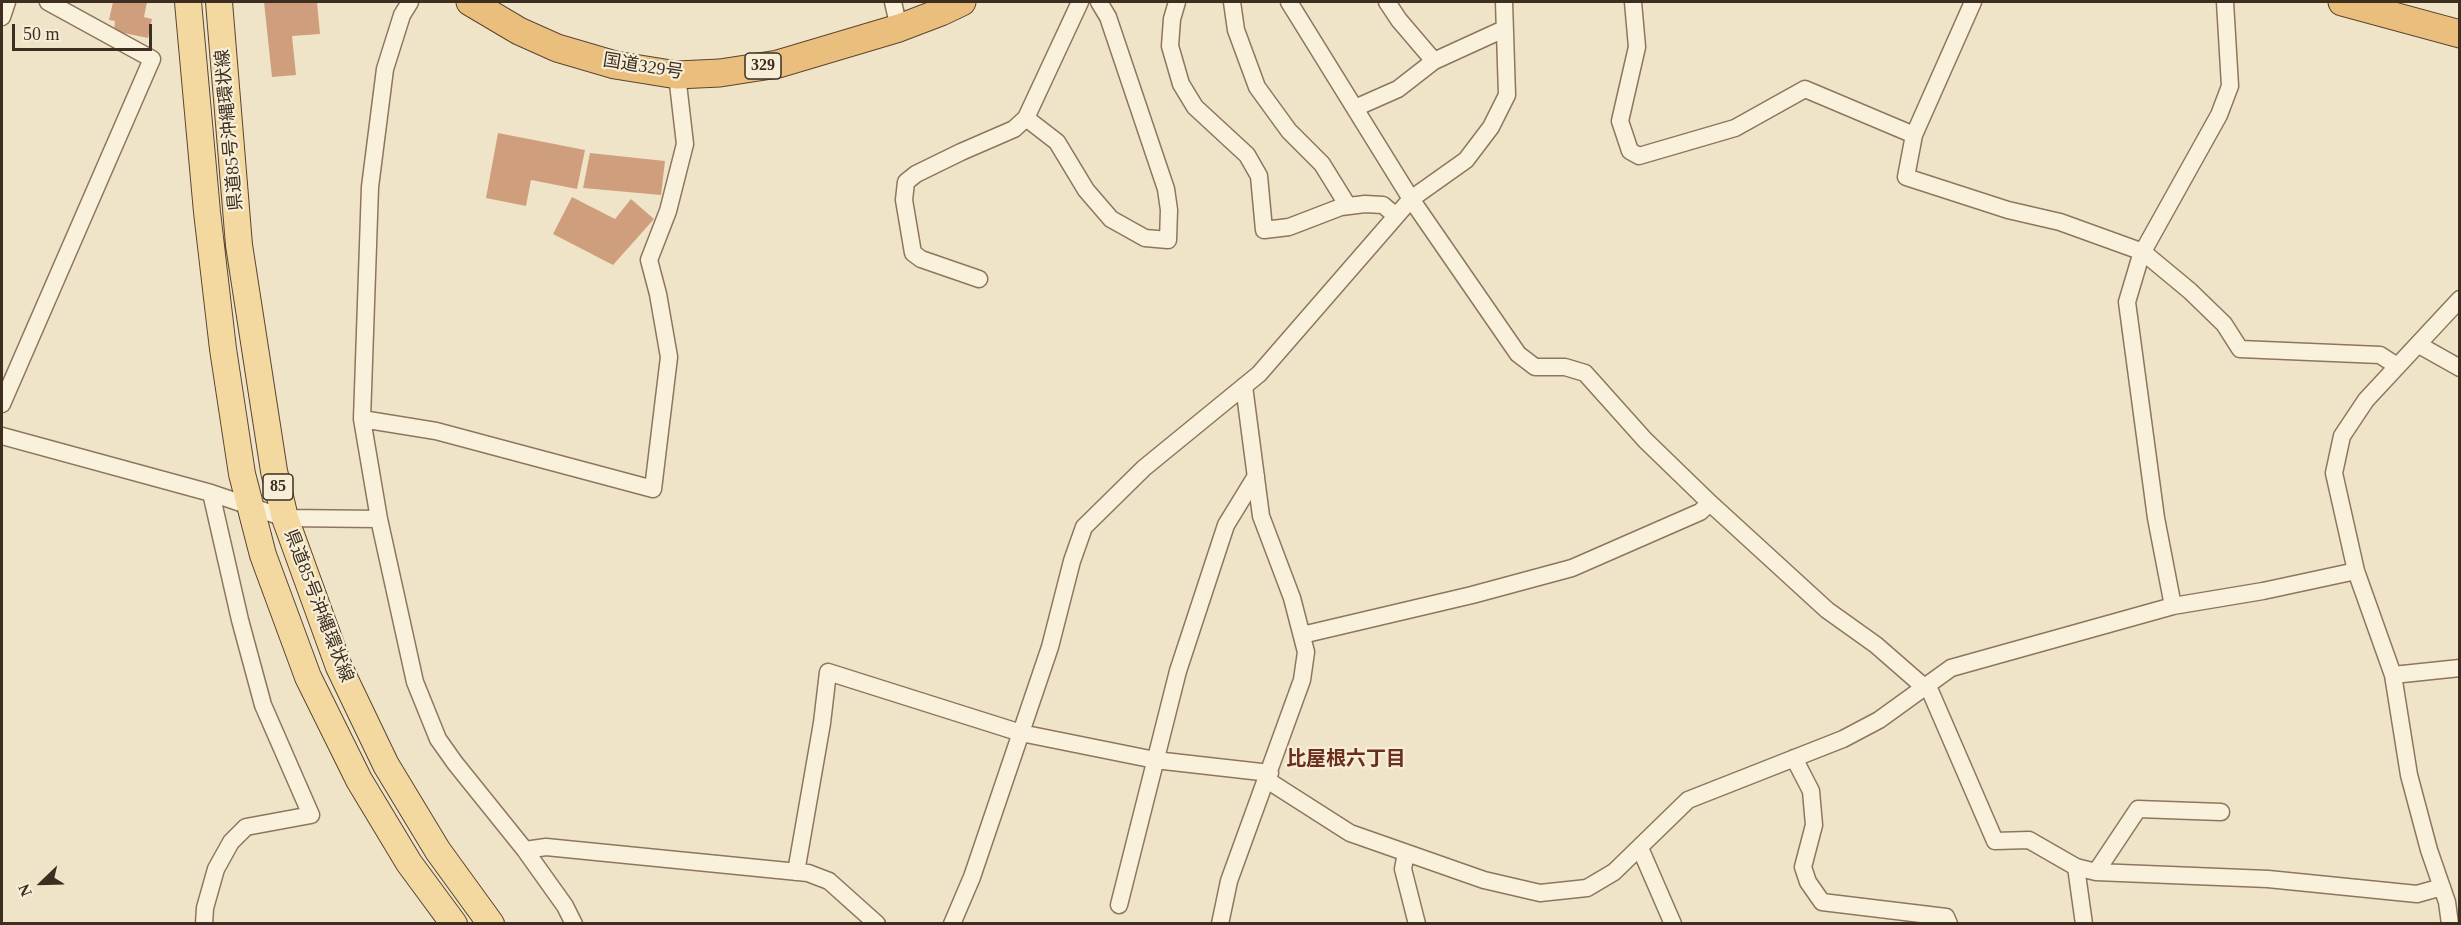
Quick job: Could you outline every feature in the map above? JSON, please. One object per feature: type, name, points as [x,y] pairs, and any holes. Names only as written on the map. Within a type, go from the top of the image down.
[{"type":"highway","name":"国道329号","points":[[470,2],[512,27],[557,48],[615,65],[677,75],[720,73],[778,64],[899,28],[962,2]]},
{"type":"highway","points":[[2342,2],[2460,34]]},
{"type":"main road","name":"県道85号沖縄環状線","points":[[188,2],[207,212],[223,349],[242,474],[263,555],[308,677],[332,728],[382,821],[454,924]]},
{"type":"main road","name":"県道85号沖縄環状線","points":[[219,2],[239,245],[268,436],[285,518],[339,667],[386,765],[438,851],[491,924]]},
{"type":"street","points":[[2,17],[7,2]]},
{"type":"street","points":[[2,404],[152,59],[48,2]]},
{"type":"street","points":[[410,2],[402,15],[385,69],[370,187],[362,419],[379,519],[415,682],[438,739],[454,763],[525,850],[565,906],[574,924]]},
{"type":"street","points":[[893,2],[899,28]]},
{"type":"street","points":[[979,279],[921,259],[913,253],[904,200],[906,182],[916,174],[1014,129],[1026,118],[1080,2]]},
{"type":"street","points":[[1026,118],[1057,142],[1086,189],[1111,219],[1145,237],[1168,240],[1169,210],[1166,189],[1108,17],[1099,2]]},
{"type":"street","points":[[1177,2],[1172,19],[1170,46],[1181,84],[1195,107],[1247,155],[1259,176],[1264,231],[1289,227],[1348,206],[1365,204],[1383,205],[1396,216]]},
{"type":"street","points":[[1232,2],[1236,30],[1257,87],[1289,131],[1322,164],[1348,206]]},
{"type":"street","points":[[1289,2],[1411,199],[1518,354],[1535,367],[1565,367],[1585,373],[1645,440],[1710,503],[1827,610],[1876,645],[1923,688],[1932,693],[1995,841],[2029,840],[2076,867],[2096,872],[2268,879],[2417,894],[2450,895]]},
{"type":"street","points":[[1387,2],[1434,62]]},
{"type":"street","points":[[952,924],[972,877],[1050,647],[1072,561],[1084,527],[1144,468],[1259,374],[1411,199],[1466,160],[1491,126],[1507,95],[1504,2]]},
{"type":"street","points":[[1633,2],[1637,47],[1620,121],[1630,151],[1639,156],[1735,128],[1805,89],[1914,135]]},
{"type":"street","points":[[1973,2],[1914,135],[1906,177],[2008,210],[2060,222],[2143,252],[2190,291],[2224,324],[2240,349],[2380,355],[2397,366]]},
{"type":"street","points":[[2173,606],[2156,518],[2127,302],[2143,252],[2219,115],[2230,86],[2225,2]]},
{"type":"street","points":[[1355,108],[1398,88],[1434,62],[1504,29]]},
{"type":"street","points":[[362,419],[436,431],[653,489],[669,357],[658,294],[649,260],[668,212],[685,144],[677,75]]},
{"type":"street","points":[[2450,924],[2450,895],[2429,850],[2409,775],[2393,675],[2356,571],[2334,473],[2342,436],[2366,400],[2420,345],[2460,299]]},
{"type":"street","points":[[2420,345],[2460,368]]},
{"type":"street","points":[[1220,924],[1229,881],[1302,680],[1306,652],[1292,598],[1261,516],[1244,386]]},
{"type":"street","points":[[2,436],[211,493],[285,518],[379,519]]},
{"type":"street","points":[[1119,905],[1178,671],[1226,525],[1256,476]]},
{"type":"street","points":[[204,924],[205,908],[216,869],[231,842],[246,827],[311,815],[263,705],[240,620],[211,493]]},
{"type":"street","points":[[1302,635],[1472,595],[1572,568],[1700,512],[1710,503]]},
{"type":"street","points":[[796,872],[822,723],[828,672],[1021,733],[1155,760],[1268,776],[1350,833],[1484,880],[1540,893],[1587,888],[1614,872],[1688,800],[1843,739],[1879,720],[1951,668],[2173,606],[2263,591],[2356,571]]},
{"type":"street","points":[[2393,675],[2460,668]]},
{"type":"street","points":[[1794,758],[1811,791],[1814,825],[1803,867],[1808,882],[1822,902],[1946,917],[1948,924]]},
{"type":"street","points":[[2096,872],[2138,809],[2221,812]]},
{"type":"street","points":[[525,850],[546,847],[808,873],[829,881],[876,924]]},
{"type":"street","points":[[1640,848],[1673,924]]},
{"type":"street","points":[[1406,853],[1403,869],[1417,924]]},
{"type":"street","points":[[2076,867],[2084,924]]},
{"type":"building","points":[[113,2],[147,2],[144,17],[152,19],[148,38],[114,31],[115,21],[109,20]]},
{"type":"building","points":[[264,2],[317,2],[320,34],[292,36],[296,75],[272,77]]},
{"type":"building","points":[[498,133],[585,150],[577,189],[531,180],[526,206],[486,198]]},
{"type":"building","points":[[590,153],[665,161],[661,195],[583,188]]},
{"type":"building","points":[[572,197],[615,219],[631,199],[654,219],[613,265],[553,234]]},
{"type":"district","name":"比屋根六丁目","points":[[1346,760]]}]
